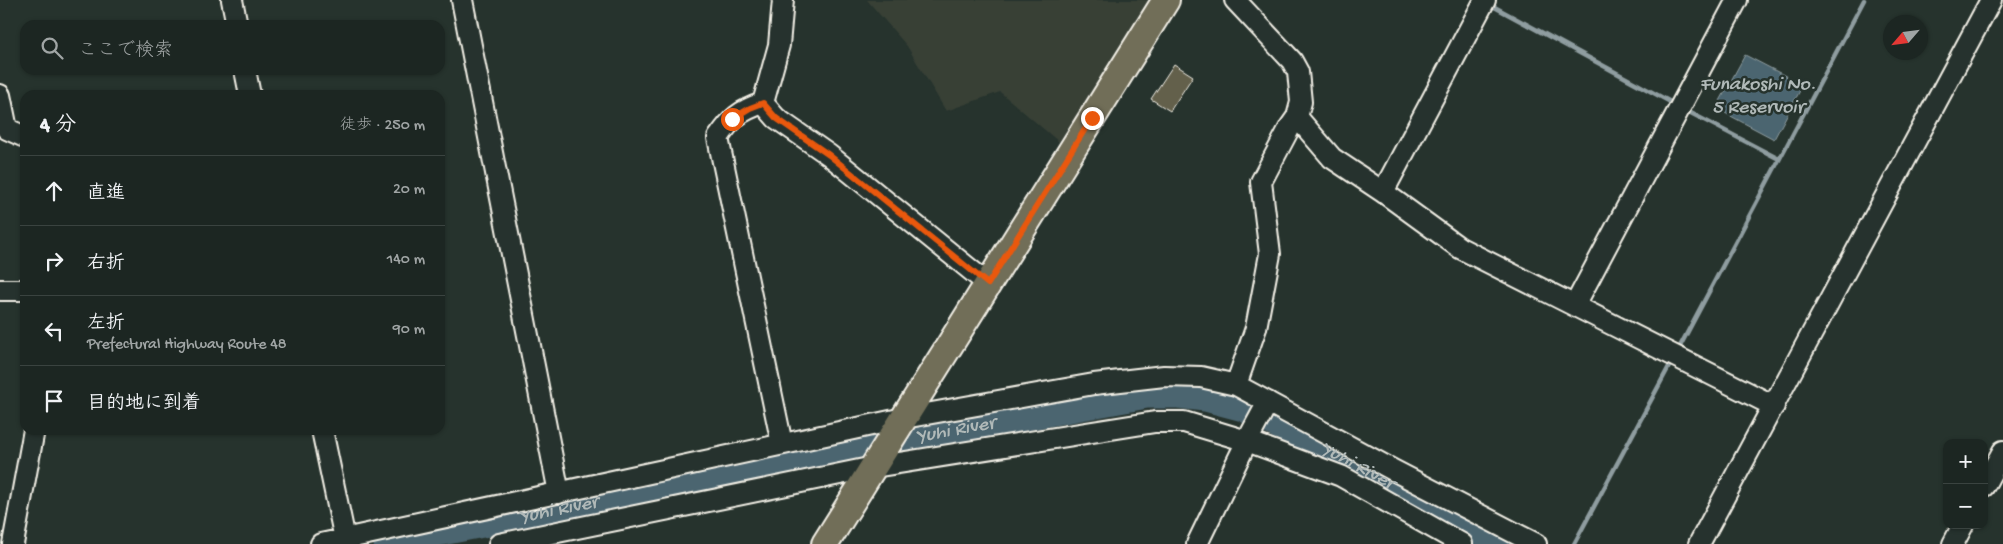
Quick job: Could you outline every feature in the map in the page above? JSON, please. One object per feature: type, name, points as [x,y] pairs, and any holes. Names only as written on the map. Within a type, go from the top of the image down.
[{"type":"main road","points":[[826,544],[1166,0]]},
{"type":"street","points":[[232,0],[236,20]]},
{"type":"street","points":[[462,0],[559,494]]},
{"type":"street","points":[[763,103],[778,45],[783,0]]},
{"type":"street","points":[[1235,0],[1292,61],[1298,72],[1300,102],[1297,117],[1261,182],[1270,254],[1256,328],[1236,384]]},
{"type":"street","points":[[1383,192],[1484,0]]},
{"type":"street","points":[[1575,305],[1737,0]]},
{"type":"street","points":[[1699,544],[1991,0]]},
{"type":"street","points":[[246,75],[249,90]]},
{"type":"street","points":[[0,95],[7,129],[20,135]]},
{"type":"street","points":[[763,103],[750,108],[732,119],[718,138],[782,444]]},
{"type":"street","points":[[763,103],[776,118],[829,155],[988,284]]},
{"type":"street","points":[[1297,117],[1332,158],[1383,192],[1460,248],[1774,406]]},
{"type":"street","points":[[0,290],[20,290]]},
{"type":"street","points":[[321,544],[346,542],[782,444],[902,423],[1094,384],[1164,376],[1201,378],[1236,384],[1536,544]]},
{"type":"street","points":[[1197,544],[1246,440],[1268,402]]},
{"type":"street","points":[[499,544],[876,462],[1155,422],[1184,422],[1246,440],[1341,476],[1462,544]]},
{"type":"street","points":[[13,544],[33,435]]},
{"type":"street","points":[[323,435],[346,542]]},
{"type":"street","points":[[1985,484],[2003,451]]},
{"type":"street","points":[[1953,544],[1961,529]]},
{"type":"shaded area","points":[[867,0],[1151,0],[1059,142],[1000,92],[946,111],[907,46]]},
{"type":"water","name":"Funakoshi No. 5 Reservoir","points":[[1745,55],[1803,85],[1774,139],[1725,113],[1726,104],[1720,101]]},
{"type":"building","points":[[1174,64],[1193,76],[1170,111],[1151,99]]},
{"type":"waterway","points":[[1677,352],[1864,0]]},
{"type":"waterway","points":[[1489,4],[1676,105]]},
{"type":"waterway","points":[[1685,110],[1779,159]]},
{"type":"waterway","points":[[1574,544],[1672,361]]},
{"type":"waterway","name":"Yuhi River","points":[[386,544],[925,436],[1147,396],[1178,396],[1205,399],[1243,409],[1339,456],[1499,544]]},
{"type":"route","points":[[732,119],[750,108],[763,103],[776,118],[829,155],[988,284],[1092,118]]}]
